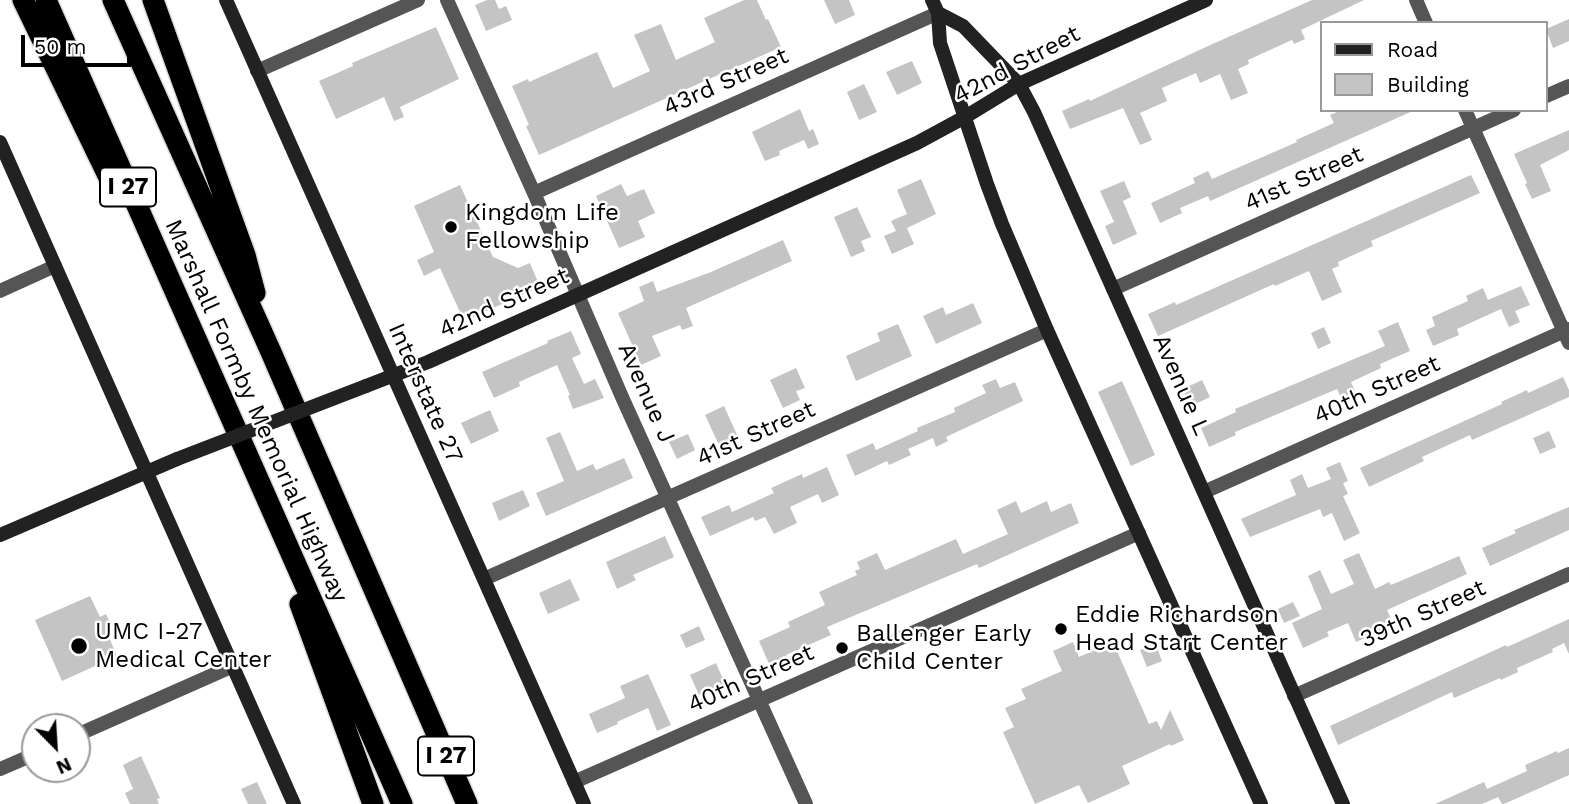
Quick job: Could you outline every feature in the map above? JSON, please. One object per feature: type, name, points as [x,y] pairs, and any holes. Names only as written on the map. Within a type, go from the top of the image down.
[{"type":"highway","points":[[23,0],[129,219],[211,374]]},
{"type":"highway","name":"Marshall Formby Memorial Highway","points":[[46,0],[402,804]]},
{"type":"highway","name":"Marshall Formby Memorial Highway","points":[[113,0],[271,352],[467,804]]},
{"type":"highway","points":[[153,0],[245,255],[271,352]]},
{"type":"highway","points":[[250,463],[373,804]]},
{"type":"highway","points":[[424,707],[475,804]]},
{"type":"street","name":"Interstate 27","points":[[226,0],[584,804]]},
{"type":"street","points":[[257,71],[418,0]]},
{"type":"street","name":"Avenue J","points":[[447,0],[806,804]]},
{"type":"street","name":"42nd Street","points":[[0,535],[177,458],[428,362],[917,143],[1019,84],[1206,0]]},
{"type":"street","points":[[1416,0],[1425,21]]},
{"type":"street","points":[[935,7],[940,43],[998,214],[1047,330],[1261,804]]},
{"type":"street","name":"43rd Street","points":[[534,193],[910,24],[935,7]]},
{"type":"street","name":"Avenue L","points":[[935,7],[963,26],[1019,84],[1343,804]]},
{"type":"street","points":[[1548,95],[1569,86]]},
{"type":"street","points":[[1466,112],[1567,335]]},
{"type":"street","name":"41st Street","points":[[1113,289],[1510,112]]},
{"type":"street","points":[[0,142],[294,804]]},
{"type":"street","points":[[0,291],[55,266]]},
{"type":"street","name":"41st Street","points":[[484,579],[1047,330]]},
{"type":"street","name":"40th Street","points":[[1204,492],[1567,335]]},
{"type":"street","name":"40th Street","points":[[574,782],[1139,533]]},
{"type":"street","name":"39th Street","points":[[1294,696],[1569,574]]},
{"type":"street","points":[[91,729],[233,666]]},
{"type":"street","points":[[0,769],[21,760]]},
{"type":"building","points":[[495,0],[499,9],[506,6],[512,20],[486,31],[475,5]]},
{"type":"building","points":[[744,0],[757,0],[781,47],[539,155],[512,86],[528,79],[529,82],[597,52],[613,88],[650,71],[634,35],[661,24],[676,60],[715,42],[704,18]]},
{"type":"building","points":[[824,0],[849,0],[855,15],[835,24]]},
{"type":"building","points":[[1312,0],[1364,0],[1301,30],[1305,39],[1294,44],[1292,40],[1248,60],[1249,64],[1238,69],[1248,93],[1231,100],[1220,74],[1200,83],[1196,73],[1162,88],[1167,101],[1140,113],[1152,140],[1140,145],[1123,108],[1070,129],[1062,111],[1089,99],[1090,101]]},
{"type":"building","points":[[1569,19],[1569,41],[1553,48],[1548,28]]},
{"type":"building","points":[[436,27],[459,79],[400,107],[404,117],[394,121],[384,97],[336,119],[319,81],[353,66],[352,63]]},
{"type":"building","points":[[912,61],[922,83],[897,95],[886,72]]},
{"type":"building","points":[[864,84],[877,112],[859,120],[847,92]]},
{"type":"building","points":[[800,109],[809,131],[813,129],[819,144],[808,149],[804,140],[779,151],[780,155],[765,161],[752,132]]},
{"type":"building","points":[[1337,112],[1410,112],[1210,201],[1208,196],[1180,208],[1182,213],[1160,223],[1151,203],[1195,183],[1193,178],[1208,171],[1212,179],[1297,142],[1296,140],[1334,123],[1330,115]]},
{"type":"building","points":[[1569,130],[1569,150],[1540,165],[1551,191],[1532,199],[1514,154]]},
{"type":"building","points":[[1471,175],[1480,193],[1371,241],[1373,246],[1338,262],[1339,266],[1332,269],[1342,292],[1322,301],[1309,271],[1158,336],[1148,314],[1175,302],[1176,305]]},
{"type":"building","points":[[921,179],[936,214],[907,228],[914,244],[892,254],[884,236],[896,231],[891,221],[907,214],[897,190]]},
{"type":"building","points":[[1124,181],[1131,197],[1123,201],[1137,234],[1113,245],[1105,226],[1114,222],[1100,191]]},
{"type":"building","points":[[621,184],[627,196],[644,189],[655,213],[638,221],[645,237],[619,248],[596,196]]},
{"type":"building","points":[[460,185],[493,257],[518,268],[530,263],[540,287],[464,321],[440,268],[424,276],[417,260],[434,252],[414,206]]},
{"type":"building","points":[[857,207],[871,237],[861,241],[865,251],[851,257],[834,217]]},
{"type":"building","points":[[783,240],[792,261],[686,308],[693,326],[682,330],[680,325],[652,336],[661,356],[641,365],[618,313],[644,301],[639,287],[653,281],[657,292],[711,272]]},
{"type":"building","points":[[1521,286],[1530,305],[1515,311],[1520,322],[1509,327],[1501,309],[1457,329],[1459,335],[1433,346],[1426,330],[1435,326],[1432,317],[1468,301],[1466,296],[1483,288],[1488,300]]},
{"type":"building","points":[[973,303],[982,323],[936,344],[923,316],[943,307],[946,315]]},
{"type":"building","points":[[1398,322],[1410,351],[1380,364],[1381,368],[1351,382],[1358,398],[1344,404],[1337,389],[1235,432],[1236,435],[1209,447],[1201,428],[1236,412],[1235,409],[1385,346],[1378,331]]},
{"type":"building","points":[[898,324],[912,356],[856,381],[846,356],[880,341],[877,333]]},
{"type":"building","points":[[1324,327],[1331,343],[1318,349],[1311,333]]},
{"type":"building","points":[[571,331],[581,354],[572,358],[584,384],[595,379],[604,398],[573,409],[557,365],[519,382],[520,386],[494,398],[482,372]]},
{"type":"building","points":[[796,368],[805,388],[796,391],[800,400],[783,408],[770,380]]},
{"type":"building","points":[[1563,377],[1569,397],[1472,440],[1470,435],[1422,457],[1424,461],[1369,487],[1360,468],[1502,404],[1501,402],[1527,390],[1528,393]]},
{"type":"building","points":[[996,379],[1000,388],[1015,382],[1023,401],[946,437],[948,441],[936,447],[933,438],[908,449],[911,455],[889,465],[887,461],[855,476],[846,455],[873,443],[876,450],[918,431],[917,428],[955,412],[954,408],[986,393],[982,385]]},
{"type":"building","points":[[1202,380],[1210,397],[1191,406],[1183,389]]},
{"type":"building","points":[[1122,381],[1155,455],[1131,466],[1098,392]]},
{"type":"building","points":[[724,406],[738,437],[719,445],[705,415]]},
{"type":"building","points":[[490,410],[499,431],[471,444],[461,423]]},
{"type":"building","points":[[1549,431],[1556,447],[1540,454],[1533,438]]},
{"type":"building","points":[[560,432],[577,471],[593,464],[596,470],[624,458],[633,478],[546,516],[536,493],[564,481],[546,438]]},
{"type":"building","points":[[688,434],[695,450],[677,459],[669,442]]},
{"type":"building","points":[[1340,462],[1348,481],[1343,483],[1348,494],[1343,496],[1360,533],[1344,541],[1332,513],[1323,517],[1320,509],[1250,537],[1241,519],[1296,495],[1290,480],[1302,474],[1308,488],[1331,479],[1326,468]]},
{"type":"building","points":[[827,467],[839,495],[822,503],[818,494],[790,507],[797,523],[774,534],[765,517],[755,521],[753,517],[710,536],[701,517],[729,505],[732,512],[774,493],[771,488],[802,474],[803,478]]},
{"type":"building","points":[[523,490],[530,506],[499,521],[492,503]]},
{"type":"building","points":[[1016,501],[1021,513],[1047,501],[1051,512],[1071,503],[1079,523],[979,568],[977,564],[827,627],[831,635],[786,655],[788,658],[770,666],[759,641],[790,627],[788,622],[825,605],[819,592],[857,575],[855,571],[860,569],[857,562],[877,553],[885,570],[956,539],[963,554],[1008,534],[997,510]]},
{"type":"building","points":[[1569,507],[1569,530],[1490,566],[1482,548],[1516,533],[1514,530]]},
{"type":"building","points":[[665,536],[674,557],[633,575],[636,580],[617,589],[606,562]]},
{"type":"building","points":[[1359,553],[1375,589],[1389,582],[1391,585],[1459,556],[1467,574],[1387,610],[1394,625],[1356,642],[1348,623],[1327,632],[1329,636],[1303,648],[1292,623],[1322,609],[1308,576],[1320,570],[1331,594],[1354,584],[1343,560]]},
{"type":"building","points":[[570,579],[580,600],[548,614],[539,593]]},
{"type":"building","name":"UMC I-27 Medical Center","points":[[90,596],[100,617],[106,614],[114,632],[108,635],[117,656],[62,681],[35,620]]},
{"type":"building","points":[[1293,602],[1300,616],[1284,623],[1278,609]]},
{"type":"building","points":[[1569,619],[1569,654],[1564,643],[1552,649],[1553,652],[1517,668],[1518,672],[1501,680],[1500,678],[1454,698],[1452,692],[1338,745],[1330,726]]},
{"type":"building","points":[[699,626],[705,640],[686,648],[680,635]]},
{"type":"building","points":[[1073,642],[1079,657],[1113,642],[1149,724],[1157,721],[1161,730],[1170,710],[1184,740],[1122,766],[1130,784],[1088,803],[1079,785],[1035,804],[1003,732],[1014,727],[1005,708],[1026,699],[1021,689],[1062,671],[1053,651]]},
{"type":"building","points":[[1156,645],[1162,661],[1147,667],[1140,650]]},
{"type":"building","points":[[716,663],[725,684],[699,695],[690,675]]},
{"type":"building","points":[[648,674],[671,725],[657,731],[648,708],[597,733],[589,714],[625,698],[620,686]]},
{"type":"building","points":[[1569,748],[1569,775],[1504,804],[1498,797],[1482,804],[1435,804],[1484,782],[1487,789],[1527,771],[1525,765]]},
{"type":"building","points":[[141,756],[160,798],[157,799],[159,804],[130,804],[125,793],[133,789],[123,765]]},
{"type":"building","points":[[257,782],[267,804],[248,804],[241,789]]},
{"type":"place","name":"Kingdom Life Fellowship","points":[[451,227]]},
{"type":"place","name":"Eddie Richardson Head Start Center","points":[[1061,629]]},
{"type":"place","name":"UMC I-27 Medical Center","points":[[79,646]]},
{"type":"place","name":"Ballenger Early Child Center","points":[[842,648]]}]
